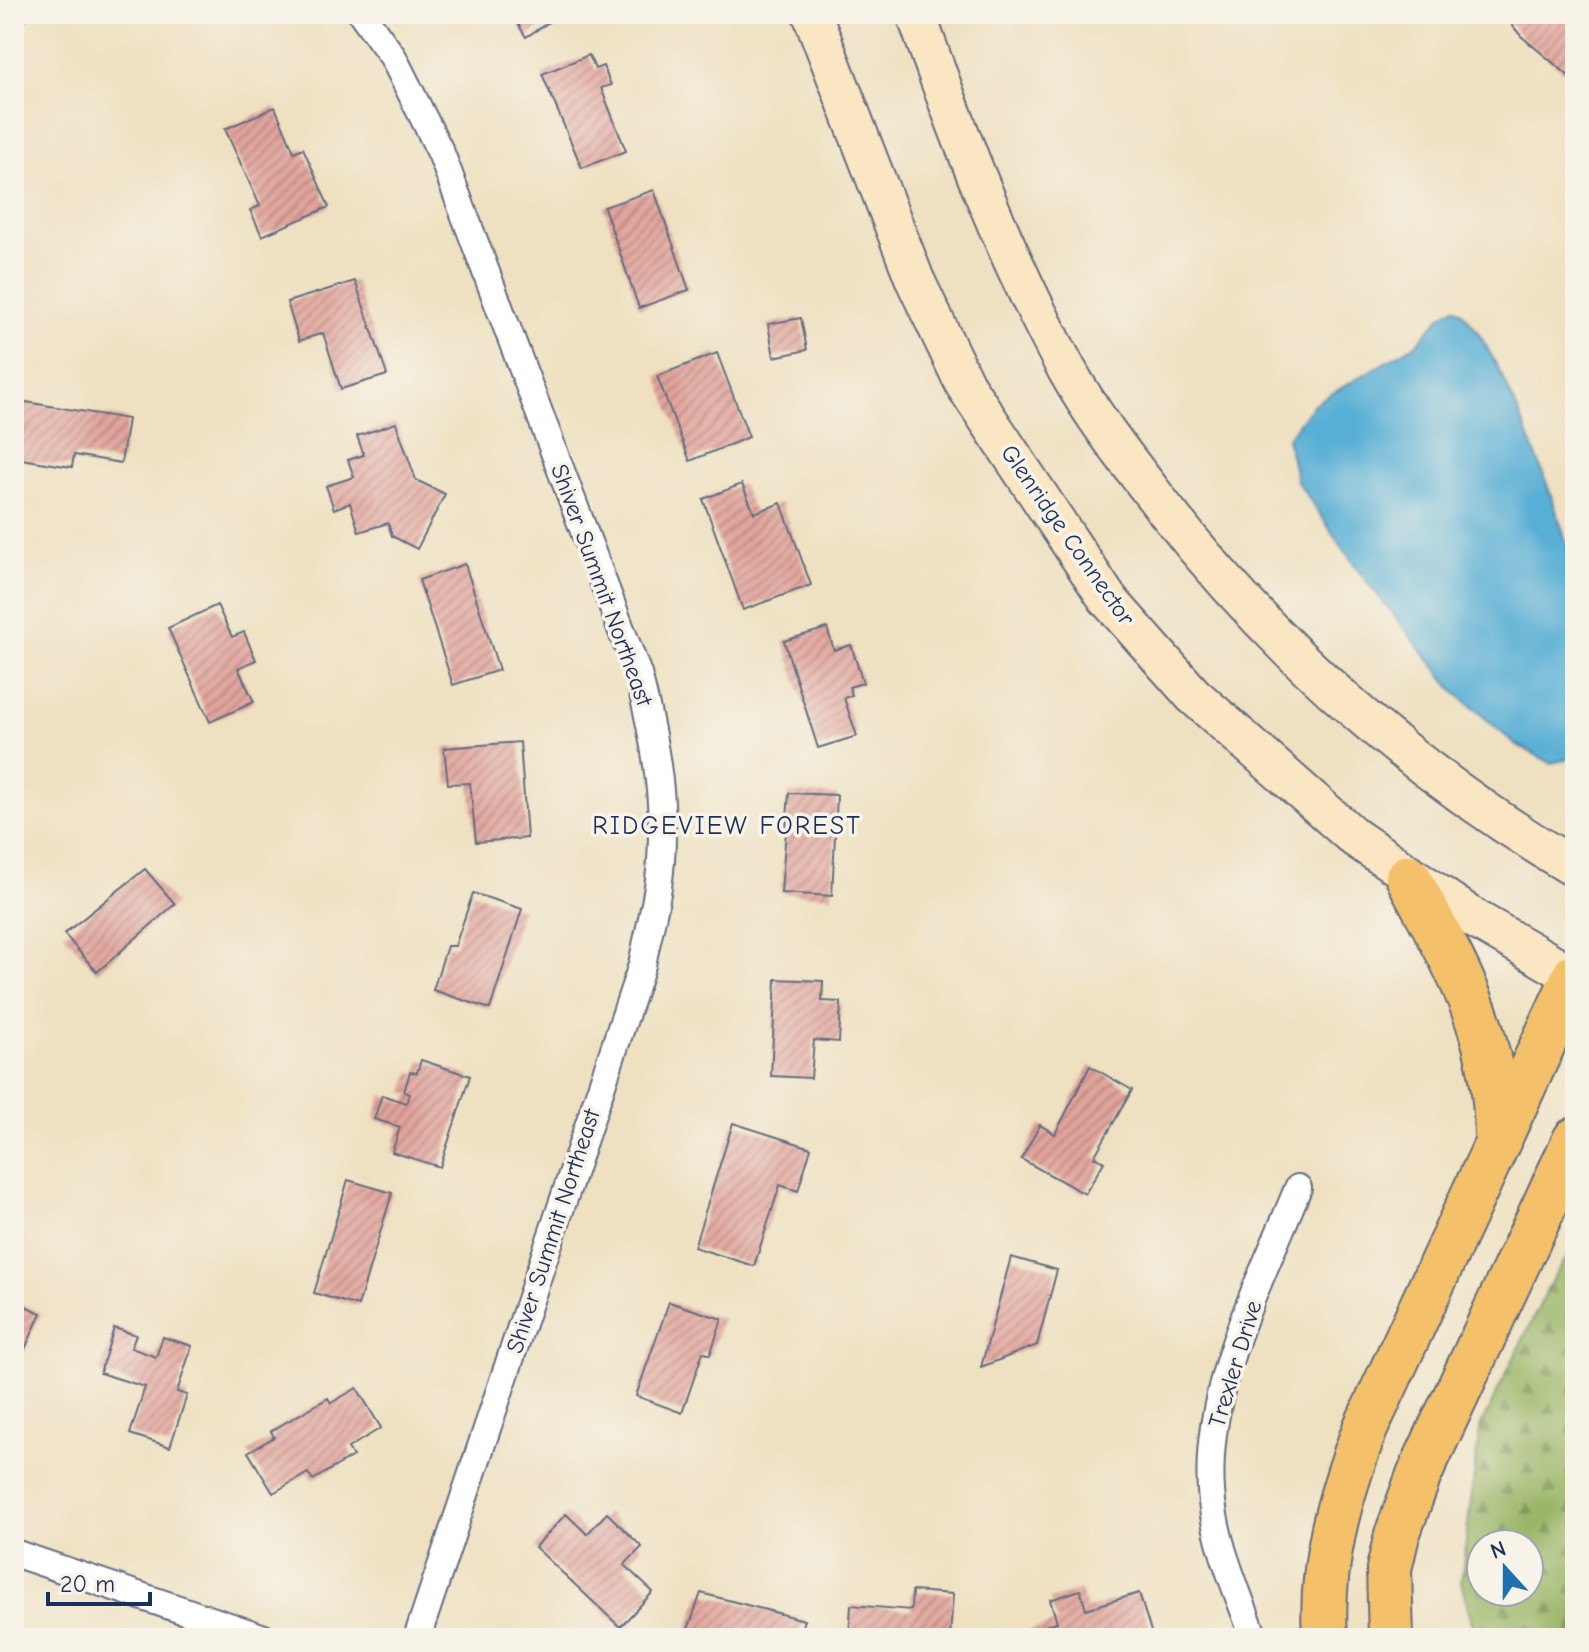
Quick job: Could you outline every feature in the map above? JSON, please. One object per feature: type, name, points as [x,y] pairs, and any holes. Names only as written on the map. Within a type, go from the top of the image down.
[{"type":"highway","points":[[1408,877],[1483,1030],[1492,1066],[1497,1142]]},
{"type":"highway","points":[[1325,1638],[1327,1557],[1340,1495],[1365,1429],[1575,976]]},
{"type":"highway","points":[[1391,1638],[1389,1569],[1397,1535],[1430,1450],[1575,1140]]},
{"type":"highway","points":[[1537,1222],[1575,1187]]},
{"type":"main road","name":"Glenridge Connector","points":[[812,14],[915,280],[965,385],[1030,488],[1107,598],[1193,695],[1297,789],[1408,877],[1575,976]]},
{"type":"main road","points":[[916,14],[997,226],[1028,295],[1069,373],[1123,455],[1204,559],[1323,685],[1430,772],[1575,868]]},
{"type":"street","name":"Shiver Summit Northeast","points":[[362,14],[393,57],[441,153],[638,674],[654,737],[662,803],[659,884],[642,965],[417,1638]]},
{"type":"street","name":"Trexler Drive","points":[[1254,1638],[1229,1569],[1211,1494],[1211,1447],[1223,1388],[1242,1327],[1298,1188]]},
{"type":"street","points":[[14,1553],[264,1638]]},
{"type":"green space","points":[[1575,1247],[1575,1638],[1476,1638],[1468,1608],[1545,1608],[1545,1528],[1468,1528],[1480,1427],[1553,1278]]},
{"type":"green space","points":[[1465,1549],[1465,1597],[1461,1582]]},
{"type":"water","points":[[1455,307],[1471,323],[1509,390],[1545,480],[1570,558],[1575,582],[1577,626],[1575,758],[1551,763],[1515,744],[1455,692],[1360,573],[1297,481],[1287,438],[1314,404],[1418,343],[1441,316]]},
{"type":"building","points":[[14,14],[33,14],[14,28]]},
{"type":"building","points":[[512,14],[561,14],[526,37]]},
{"type":"building","points":[[1503,14],[1575,14],[1575,81],[1521,36]]},
{"type":"building","points":[[589,55],[595,69],[603,66],[611,85],[601,88],[626,151],[582,168],[542,74]]},
{"type":"building","points":[[275,107],[294,152],[303,148],[329,207],[262,236],[250,210],[260,206],[225,129]]},
{"type":"building","points":[[654,190],[689,290],[639,308],[604,207]]},
{"type":"building","points":[[355,281],[387,375],[341,389],[323,333],[299,341],[287,302]]},
{"type":"building","points":[[801,318],[807,350],[774,357],[768,324]]},
{"type":"building","points":[[717,353],[749,437],[690,461],[657,376]]},
{"type":"building","points":[[14,400],[128,419],[121,463],[74,455],[72,467],[14,458]]},
{"type":"building","points":[[396,423],[416,480],[445,494],[417,549],[392,536],[388,523],[359,532],[350,503],[334,509],[326,486],[354,477],[348,460],[364,455],[357,436]]},
{"type":"building","points":[[742,484],[754,513],[781,503],[811,585],[743,610],[703,499]]},
{"type":"building","points":[[465,564],[499,670],[453,685],[419,580]]},
{"type":"building","points":[[217,605],[232,637],[244,632],[256,660],[238,668],[254,702],[210,722],[168,628]]},
{"type":"building","points":[[827,628],[834,650],[851,645],[863,683],[849,687],[852,695],[844,698],[857,736],[818,748],[784,641]]},
{"type":"building","points":[[520,742],[527,838],[476,842],[470,783],[448,784],[444,748]]},
{"type":"building","points":[[789,793],[837,795],[832,896],[781,893]]},
{"type":"building","points":[[145,869],[175,904],[97,972],[64,934]]},
{"type":"building","points":[[473,893],[522,909],[490,1009],[433,990],[447,946],[455,946]]},
{"type":"building","points":[[776,979],[823,981],[822,1001],[841,1002],[839,1042],[814,1040],[811,1078],[771,1076]]},
{"type":"building","points":[[421,1060],[470,1076],[440,1167],[392,1152],[400,1127],[374,1119],[382,1095],[406,1103],[410,1094],[404,1092],[410,1072],[417,1073]]},
{"type":"building","points":[[1090,1066],[1132,1090],[1094,1157],[1104,1162],[1085,1194],[1021,1159],[1040,1125],[1055,1134]]},
{"type":"building","points":[[733,1123],[811,1148],[798,1191],[780,1185],[754,1266],[694,1247]]},
{"type":"building","points":[[348,1180],[392,1193],[358,1306],[314,1293]]},
{"type":"building","points":[[1011,1257],[1057,1270],[1037,1345],[981,1367]]},
{"type":"building","points":[[14,1301],[41,1313],[18,1365],[14,1363]]},
{"type":"building","points":[[669,1302],[722,1319],[710,1355],[703,1352],[682,1413],[636,1396]]},
{"type":"building","points":[[114,1328],[136,1335],[131,1348],[156,1357],[163,1337],[192,1346],[177,1392],[187,1395],[170,1447],[130,1434],[145,1387],[100,1373]]},
{"type":"building","points":[[357,1388],[381,1428],[348,1448],[353,1456],[313,1480],[308,1473],[273,1493],[248,1452],[274,1437],[271,1431],[328,1398],[331,1403]]},
{"type":"building","points":[[607,1513],[642,1547],[624,1565],[653,1592],[620,1627],[535,1547],[566,1514],[587,1534]]},
{"type":"building","points":[[1080,1590],[1086,1609],[1139,1593],[1153,1638],[1007,1638],[1057,1622],[1050,1600]]},
{"type":"building","points":[[912,1591],[953,1594],[950,1638],[849,1638],[851,1605],[911,1610]]},
{"type":"building","points":[[701,1593],[804,1620],[798,1638],[685,1638]]},
{"type":"district","name":"RIDGEVIEW FOREST","points":[[727,825]]}]
